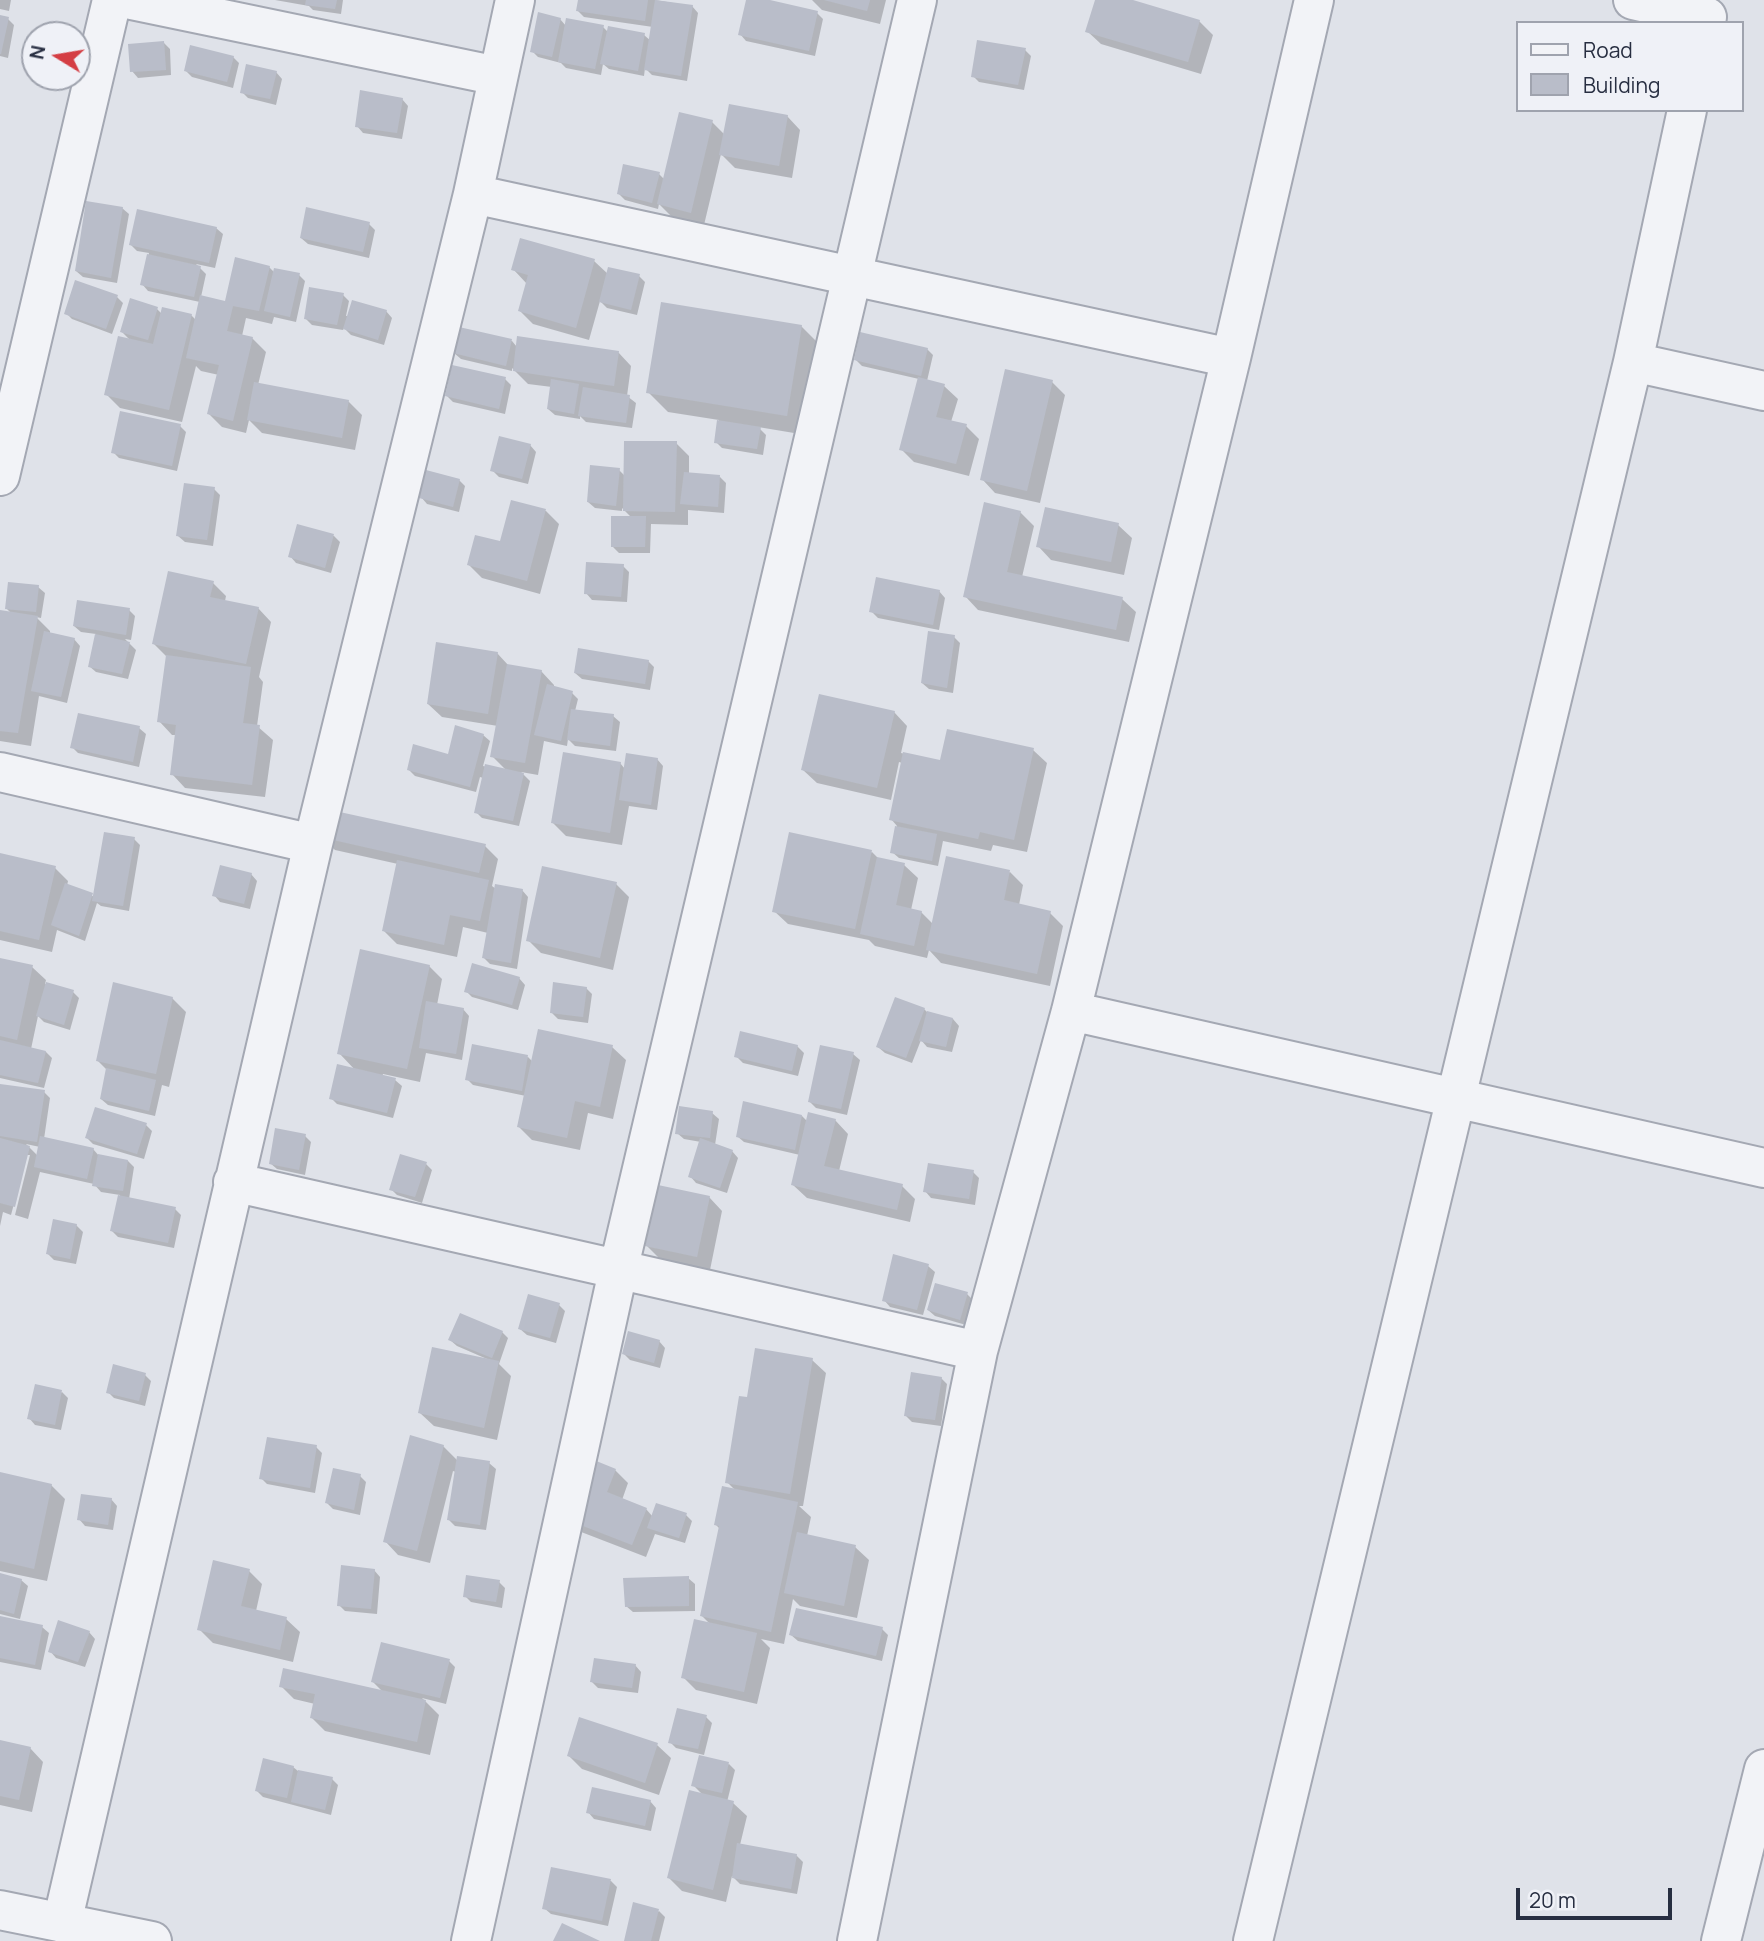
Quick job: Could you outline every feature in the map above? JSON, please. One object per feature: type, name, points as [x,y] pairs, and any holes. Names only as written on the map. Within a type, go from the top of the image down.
[{"type":"street","points":[[0,476],[112,0]]},
{"type":"street","points":[[131,0],[498,76]]},
{"type":"street","points":[[62,1923],[313,844],[473,194],[515,0]]},
{"type":"street","points":[[471,1941],[618,1271],[917,0]]},
{"type":"street","points":[[857,1941],[978,1351],[1071,1012],[1231,358],[1314,0]]},
{"type":"street","points":[[1633,0],[1708,13]]},
{"type":"street","points":[[1253,1941],[1633,362],[1687,112]]},
{"type":"street","points":[[473,194],[1231,358]]},
{"type":"street","points":[[1633,362],[1764,391]]},
{"type":"street","points":[[0,772],[313,844]]},
{"type":"street","points":[[1071,1012],[1764,1168]]},
{"type":"street","points":[[233,1182],[978,1351]]},
{"type":"street","points":[[1721,1941],[1764,1769]]},
{"type":"street","points":[[0,1910],[152,1941]]},
{"type":"building","points":[[306,0],[337,0],[335,9],[305,5]]},
{"type":"building","points":[[578,0],[648,0],[645,21],[576,11]]},
{"type":"building","points":[[655,0],[693,5],[681,76],[644,70]]},
{"type":"building","points":[[746,0],[770,0],[818,11],[809,51],[738,35]]},
{"type":"building","points":[[824,0],[870,0],[867,11]]},
{"type":"building","points":[[1095,0],[1133,0],[1200,20],[1188,62],[1085,32]]},
{"type":"building","points":[[538,12],[561,18],[552,57],[530,52]]},
{"type":"building","points":[[0,15],[9,17],[1,54],[0,54]]},
{"type":"building","points":[[566,18],[604,25],[595,69],[558,62]]},
{"type":"building","points":[[608,26],[645,33],[638,71],[600,64]]},
{"type":"building","points":[[977,40],[1026,48],[1018,85],[971,77]]},
{"type":"building","points":[[164,41],[166,70],[130,72],[128,44]]},
{"type":"building","points":[[190,45],[234,56],[227,82],[184,71]]},
{"type":"building","points":[[246,64],[277,71],[270,99],[240,93]]},
{"type":"building","points":[[360,90],[403,98],[397,133],[355,127]]},
{"type":"building","points":[[729,104],[788,115],[779,166],[719,155]]},
{"type":"building","points":[[679,112],[713,120],[691,213],[657,204]]},
{"type":"building","points":[[623,164],[660,172],[652,203],[617,194]]},
{"type":"building","points":[[86,201],[123,207],[111,278],[75,271]]},
{"type":"building","points":[[306,207],[370,222],[363,252],[300,238]]},
{"type":"building","points":[[137,209],[217,227],[209,263],[129,245]]},
{"type":"building","points":[[520,238],[595,259],[576,328],[518,311],[528,275],[511,270]]},
{"type":"building","points":[[147,254],[201,266],[194,297],[140,285]]},
{"type":"building","points":[[235,257],[270,266],[259,311],[233,306],[227,331],[253,337],[233,421],[207,414],[219,365],[186,358],[200,295],[225,301]]},
{"type":"building","points":[[608,267],[640,274],[631,310],[599,302]]},
{"type":"building","points":[[274,268],[300,273],[290,317],[264,311]]},
{"type":"building","points":[[75,280],[118,295],[106,329],[64,314]]},
{"type":"building","points":[[309,287],[344,293],[337,325],[304,319]]},
{"type":"building","points":[[130,298],[158,307],[148,340],[120,332]]},
{"type":"building","points":[[352,300],[387,310],[378,340],[343,329]]},
{"type":"building","points":[[661,302],[802,325],[787,416],[646,393]]},
{"type":"building","points":[[162,307],[192,314],[169,410],[104,395],[118,336],[153,344]]},
{"type":"building","points":[[459,327],[512,339],[506,366],[453,353]]},
{"type":"building","points":[[860,332],[928,348],[921,376],[854,360]]},
{"type":"building","points":[[517,336],[619,351],[614,386],[513,371]]},
{"type":"building","points":[[452,365],[506,377],[499,409],[445,396]]},
{"type":"building","points":[[1005,369],[1053,380],[1027,491],[980,480]]},
{"type":"building","points":[[918,377],[945,384],[936,417],[967,424],[956,464],[899,450]]},
{"type":"building","points":[[551,379],[579,384],[574,414],[547,409]]},
{"type":"building","points":[[254,382],[349,400],[342,438],[247,420]]},
{"type":"building","points":[[583,387],[630,395],[626,423],[578,416]]},
{"type":"building","points":[[120,411],[181,424],[172,466],[111,453]]},
{"type":"building","points":[[717,420],[761,427],[757,449],[714,443]]},
{"type":"building","points":[[499,436],[531,444],[522,479],[490,471]]},
{"type":"building","points":[[624,441],[677,441],[675,512],[623,511]]},
{"type":"building","points":[[590,465],[620,468],[616,506],[587,502]]},
{"type":"building","points":[[426,470],[460,479],[453,507],[419,498]]},
{"type":"building","points":[[684,472],[720,475],[718,507],[680,504]]},
{"type":"building","points":[[184,483],[215,487],[207,540],[176,536]]},
{"type":"building","points":[[511,500],[546,509],[527,581],[467,565],[475,535],[500,541]]},
{"type":"building","points":[[984,502],[1021,511],[1007,572],[1123,597],[1116,630],[963,597]]},
{"type":"building","points":[[1045,507],[1119,523],[1111,562],[1036,547]]},
{"type":"building","points":[[611,516],[646,516],[645,547],[611,547]]},
{"type":"building","points":[[297,524],[334,534],[325,568],[288,557]]},
{"type":"building","points":[[586,562],[624,564],[621,597],[584,594]]},
{"type":"building","points":[[168,571],[214,581],[210,597],[259,607],[246,664],[152,644]]},
{"type":"building","points":[[876,577],[940,590],[933,625],[869,612]]},
{"type":"building","points":[[8,582],[39,585],[36,612],[5,609]]},
{"type":"building","points":[[77,600],[130,608],[126,635],[73,626]]},
{"type":"building","points":[[0,610],[38,616],[18,733],[0,731]]},
{"type":"building","points":[[44,631],[75,638],[61,697],[31,691]]},
{"type":"building","points":[[928,631],[955,635],[947,688],[921,683]]},
{"type":"building","points":[[95,634],[130,642],[122,674],[88,667]]},
{"type":"building","points":[[436,642],[498,652],[488,714],[427,704]]},
{"type":"building","points":[[578,648],[649,660],[645,684],[574,673]]},
{"type":"building","points":[[166,655],[251,667],[243,723],[260,725],[252,785],[170,775],[176,725],[157,722]]},
{"type":"building","points":[[507,664],[542,670],[525,763],[490,757]]},
{"type":"building","points":[[547,684],[573,691],[561,741],[534,735]]},
{"type":"building","points":[[819,694],[895,711],[877,788],[801,770]]},
{"type":"building","points":[[571,709],[614,714],[610,746],[567,740]]},
{"type":"building","points":[[78,713],[140,726],[133,762],[70,748]]},
{"type":"building","points":[[455,725],[484,734],[470,787],[407,770],[413,744],[448,754]]},
{"type":"building","points":[[947,729],[1034,748],[1014,840],[980,832],[978,839],[889,820],[903,752],[940,760]]},
{"type":"building","points":[[563,752],[621,762],[610,833],[551,823]]},
{"type":"building","points":[[626,753],[658,758],[651,805],[619,800]]},
{"type":"building","points":[[485,764],[524,773],[513,821],[474,813]]},
{"type":"building","points":[[326,809],[486,844],[479,873],[320,837]]},
{"type":"building","points":[[895,826],[937,834],[932,861],[890,853]]},
{"type":"building","points":[[104,832],[135,837],[123,906],[92,901]]},
{"type":"building","points":[[789,832],[872,850],[855,929],[772,912]]},
{"type":"building","points":[[0,853],[56,866],[39,940],[0,931]]},
{"type":"building","points":[[946,856],[1010,870],[1004,900],[1051,911],[1037,974],[926,950]]},
{"type":"building","points":[[877,857],[905,863],[896,905],[922,911],[914,946],[860,934]]},
{"type":"building","points":[[397,860],[489,880],[480,921],[450,915],[444,945],[382,931]]},
{"type":"building","points":[[220,865],[252,873],[244,904],[212,896]]},
{"type":"building","points":[[542,866],[617,882],[600,958],[526,941]]},
{"type":"building","points":[[65,883],[93,893],[79,936],[51,925]]},
{"type":"building","points":[[495,884],[523,889],[511,963],[482,958]]},
{"type":"building","points":[[360,949],[430,965],[407,1069],[337,1054]]},
{"type":"building","points":[[0,958],[33,965],[17,1040],[0,1036]]},
{"type":"building","points":[[472,963],[520,977],[512,1005],[464,992]]},
{"type":"building","points":[[46,982],[74,990],[64,1025],[36,1016]]},
{"type":"building","points":[[113,982],[173,997],[156,1074],[96,1061]]},
{"type":"building","points":[[553,982],[587,987],[583,1017],[550,1013]]},
{"type":"building","points":[[895,997],[925,1008],[906,1058],[876,1047]]},
{"type":"building","points":[[426,1001],[464,1008],[456,1054],[419,1048]]},
{"type":"building","points":[[927,1011],[953,1018],[946,1047],[919,1041]]},
{"type":"building","points":[[538,1029],[613,1045],[600,1107],[575,1101],[567,1138],[517,1127]]},
{"type":"building","points":[[740,1031],[798,1045],[792,1071],[734,1057]]},
{"type":"building","points":[[0,1040],[46,1051],[38,1083],[0,1075]]},
{"type":"building","points":[[472,1044],[528,1055],[522,1091],[465,1080]]},
{"type":"building","points":[[820,1045],[854,1052],[841,1109],[808,1102]]},
{"type":"building","points":[[337,1064],[396,1078],[387,1113],[329,1099]]},
{"type":"building","points":[[106,1068],[156,1080],[149,1111],[100,1099]]},
{"type":"building","points":[[0,1084],[45,1090],[37,1142],[0,1136]]},
{"type":"building","points":[[743,1101],[802,1115],[795,1150],[736,1137]]},
{"type":"building","points":[[679,1106],[713,1111],[710,1138],[675,1134]]},
{"type":"building","points":[[95,1107],[147,1123],[137,1154],[85,1138]]},
{"type":"building","points":[[808,1112],[836,1119],[824,1166],[903,1184],[897,1210],[791,1185]]},
{"type":"building","points":[[275,1128],[306,1134],[299,1170],[269,1164]]},
{"type":"building","points":[[40,1136],[94,1148],[87,1179],[34,1167]]},
{"type":"building","points":[[0,1138],[30,1146],[15,1207],[0,1203]]},
{"type":"building","points":[[700,1138],[733,1150],[720,1188],[688,1177]]},
{"type":"building","points":[[98,1154],[128,1160],[123,1191],[92,1186]]},
{"type":"building","points":[[400,1154],[427,1162],[415,1197],[389,1190]]},
{"type":"building","points":[[928,1163],[974,1170],[969,1199],[923,1192]]},
{"type":"building","points":[[658,1185],[710,1196],[697,1257],[645,1246]]},
{"type":"building","points":[[118,1195],[176,1207],[168,1243],[110,1231]]},
{"type":"building","points":[[53,1219],[77,1224],[70,1259],[46,1254]]},
{"type":"building","points":[[893,1254],[929,1264],[917,1310],[882,1301]]},
{"type":"building","points":[[935,1283],[968,1292],[960,1320],[927,1310]]},
{"type":"building","points":[[528,1294],[560,1303],[550,1338],[518,1329]]},
{"type":"building","points":[[460,1313],[503,1331],[492,1358],[448,1340]]},
{"type":"building","points":[[628,1331],[660,1340],[654,1363],[622,1354]]},
{"type":"building","points":[[432,1347],[499,1361],[484,1428],[418,1413]]},
{"type":"building","points":[[755,1348],[813,1358],[790,1494],[725,1483],[739,1396],[747,1397]]},
{"type":"building","points":[[113,1364],[146,1373],[139,1401],[106,1393]]},
{"type":"building","points":[[911,1372],[942,1377],[935,1420],[904,1416]]},
{"type":"building","points":[[35,1384],[62,1390],[55,1425],[27,1419]]},
{"type":"building","points":[[410,1435],[444,1445],[417,1551],[383,1542]]},
{"type":"building","points":[[267,1437],[317,1445],[310,1488],[259,1479]]},
{"type":"building","points":[[457,1456],[490,1461],[480,1525],[447,1520]]},
{"type":"building","points":[[584,1456],[616,1469],[607,1492],[647,1508],[632,1545],[560,1517]]},
{"type":"building","points":[[333,1468],[361,1474],[354,1510],[325,1503]]},
{"type":"building","points":[[0,1472],[52,1484],[34,1569],[0,1561]]},
{"type":"building","points":[[722,1486],[798,1502],[771,1632],[700,1616],[719,1526],[714,1525]]},
{"type":"building","points":[[81,1494],[112,1498],[108,1525],[77,1520]]},
{"type":"building","points":[[656,1503],[687,1513],[679,1538],[647,1528]]},
{"type":"building","points":[[797,1532],[856,1545],[844,1606],[784,1593]]},
{"type":"building","points":[[213,1560],[250,1569],[241,1606],[287,1617],[280,1650],[197,1630]]},
{"type":"building","points":[[341,1565],[375,1569],[371,1609],[337,1606]]},
{"type":"building","points":[[0,1573],[22,1579],[14,1614],[0,1610]]},
{"type":"building","points":[[466,1575],[500,1580],[496,1602],[463,1597]]},
{"type":"building","points":[[689,1576],[689,1606],[625,1607],[623,1578]]},
{"type":"building","points":[[796,1608],[883,1627],[876,1656],[789,1635]]},
{"type":"building","points":[[0,1616],[43,1625],[35,1665],[0,1658]]},
{"type":"building","points":[[694,1619],[757,1633],[744,1692],[681,1678]]},
{"type":"building","points":[[58,1620],[90,1631],[78,1662],[48,1652]]},
{"type":"building","points":[[381,1642],[450,1659],[440,1698],[371,1682]]},
{"type":"building","points":[[594,1658],[636,1664],[632,1688],[590,1682]]},
{"type":"building","points":[[283,1668],[426,1700],[417,1742],[310,1718],[315,1694],[279,1687]]},
{"type":"building","points":[[677,1708],[707,1715],[698,1749],[668,1743]]},
{"type":"building","points":[[579,1717],[658,1743],[645,1783],[567,1756]]},
{"type":"building","points":[[0,1740],[31,1747],[19,1800],[0,1796]]},
{"type":"building","points":[[699,1755],[729,1762],[722,1793],[691,1786]]},
{"type":"building","points":[[263,1758],[294,1766],[287,1798],[255,1791]]},
{"type":"building","points":[[298,1770],[333,1777],[325,1810],[291,1802]]},
{"type":"building","points":[[592,1787],[651,1800],[645,1826],[586,1813]]},
{"type":"building","points":[[689,1790],[734,1801],[713,1890],[667,1878]]},
{"type":"building","points":[[737,1843],[797,1854],[791,1889],[732,1878]]},
{"type":"building","points":[[551,1867],[611,1879],[602,1921],[542,1909]]},
{"type":"building","points":[[633,1902],[659,1909],[651,1941],[624,1941]]},
{"type":"building","points":[[562,1923],[600,1941],[553,1941]]}]
